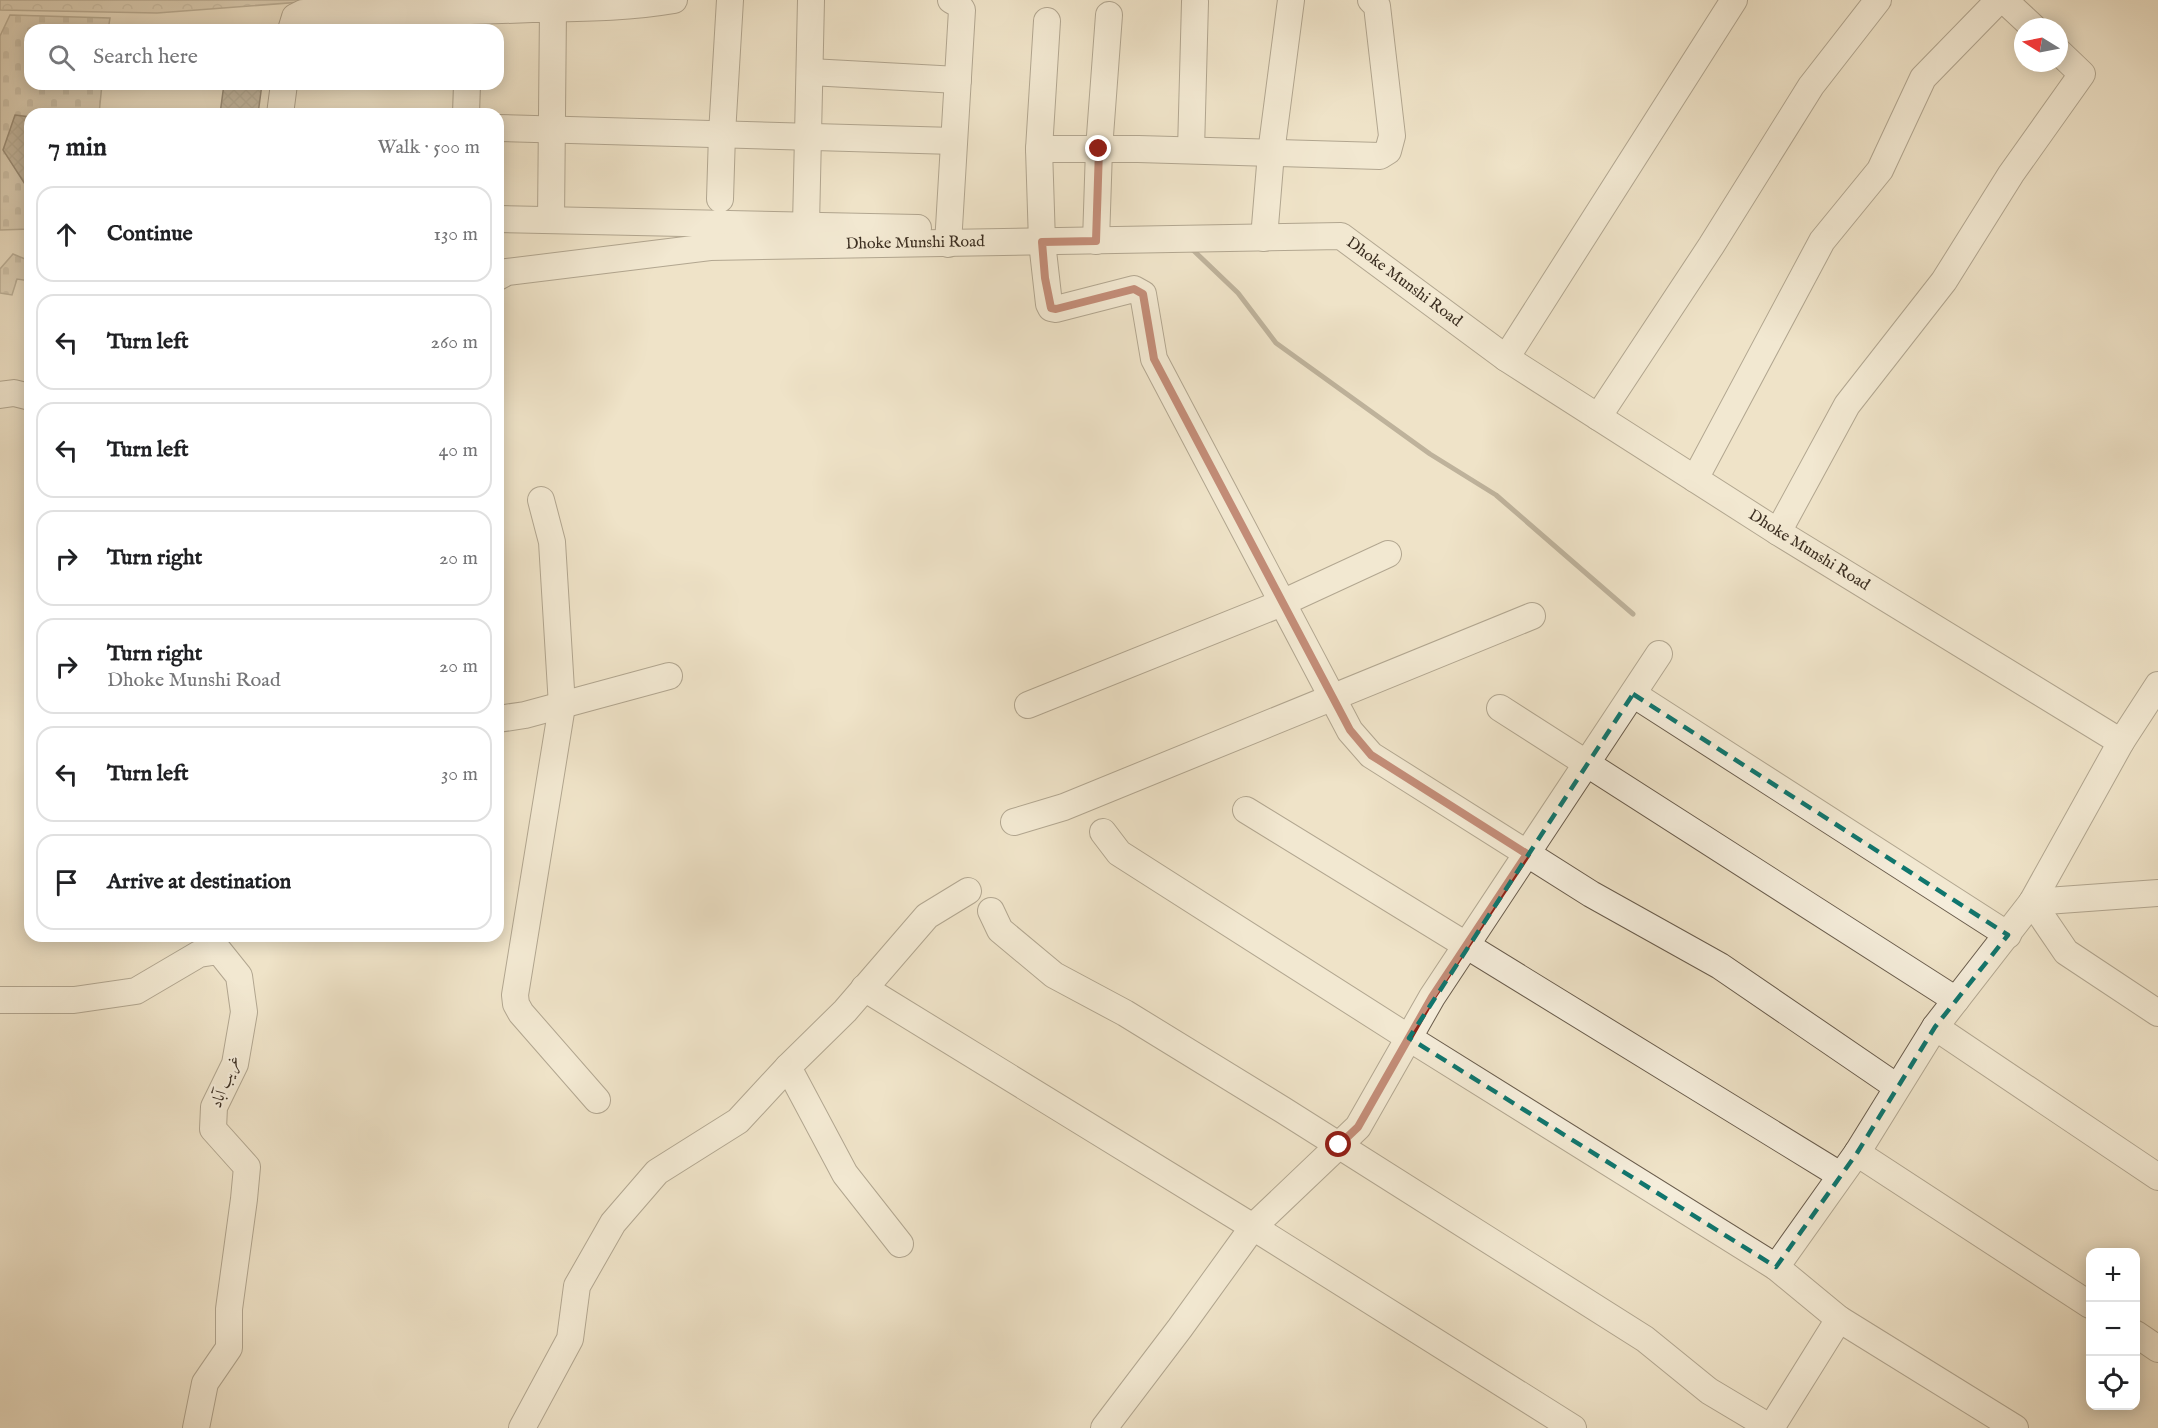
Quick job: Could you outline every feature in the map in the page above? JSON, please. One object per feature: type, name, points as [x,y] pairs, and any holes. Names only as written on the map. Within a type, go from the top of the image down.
[{"type":"street","points":[[293,24],[295,17],[303,12],[468,21],[553,9],[640,6],[674,0]]},
{"type":"street","points":[[720,199],[730,0]]},
{"type":"street","points":[[806,225],[811,0]]},
{"type":"street","points":[[504,219],[806,225],[949,236],[962,10],[951,0]]},
{"type":"street","points":[[1264,238],[1271,153],[1296,0]]},
{"type":"street","points":[[1039,149],[1191,150],[1380,156],[1388,151],[1392,136],[1377,6],[1371,0]]},
{"type":"street","points":[[1506,358],[1734,0]]},
{"type":"street","points":[[1598,417],[1711,246],[1811,86],[1878,0]]},
{"type":"street","points":[[1695,479],[1822,241],[1880,170],[1923,78],[1999,0]]},
{"type":"street","points":[[2004,0],[2023,18]]},
{"type":"street","points":[[1191,150],[1195,2]]},
{"type":"street","points":[[551,220],[553,9]]},
{"type":"street","points":[[1096,241],[1099,149],[1109,15]]},
{"type":"street","points":[[1047,21],[1039,149],[1042,242],[1047,296],[1051,308],[1056,309],[1134,289],[1143,294],[1154,359],[1331,698],[1350,730],[1371,755],[1591,894],[1720,966],[1897,1087]]},
{"type":"street","points":[[1778,532],[1846,405],[1944,281],[2011,174],[2082,74],[2068,61]]},
{"type":"street","points":[[810,72],[958,80]]},
{"type":"street","points":[[280,108],[283,90]]},
{"type":"street","points":[[466,108],[467,90]]},
{"type":"street","points":[[504,128],[954,141]]},
{"type":"street","name":"Dhoke Munshi Road","points":[[504,274],[710,247],[949,236],[1042,242],[1341,237],[1506,358],[1778,532],[2121,741]]},
{"type":"street","points":[[0,395],[14,393],[24,396]]},
{"type":"street","points":[[541,500],[552,542],[562,706],[515,995],[516,1004],[521,1012],[597,1100]]},
{"type":"street","points":[[1028,705],[1282,603],[1388,554]]},
{"type":"street","points":[[1014,822],[1064,807],[1532,616]]},
{"type":"street","points":[[1112,1425],[1253,1227],[1358,1127],[1432,997],[1659,654]]},
{"type":"street","points":[[504,718],[562,706],[669,676]]},
{"type":"street","points":[[1776,1267],[1857,1153],[1935,1027],[2032,902],[2121,741],[2158,685]]},
{"type":"street","points":[[1633,694],[2008,934]]},
{"type":"street","points":[[1500,708],[1956,1000]]},
{"type":"street","points":[[1246,810],[1840,1175]]},
{"type":"street","points":[[1103,832],[1119,853],[1409,1038],[1776,1267],[1839,1319],[2015,1428]]},
{"type":"street","points":[[522,1428],[570,1338],[577,1286],[613,1223],[657,1172],[738,1121],[788,1067],[845,1011],[927,916],[968,891]]},
{"type":"street","points":[[2032,902],[2158,893]]},
{"type":"street","points":[[2032,902],[2066,952],[2158,1012]]},
{"type":"street","points":[[991,911],[999,930],[1054,975],[1125,1013],[1339,1145],[1645,1340],[1709,1391],[1771,1428],[1839,1319]]},
{"type":"street","name":"غریب آباد","points":[[0,1000],[74,1000],[136,991],[199,954],[219,951],[239,976],[244,1012],[241,1033],[235,1064],[214,1107],[213,1129],[247,1167],[244,1199],[228,1309],[229,1348],[205,1383],[196,1428]]},
{"type":"street","points":[[864,988],[1253,1227],[1573,1428]]},
{"type":"street","points":[[1935,1027],[2158,1177]]},
{"type":"street","points":[[788,1067],[845,1173],[900,1244]]},
{"type":"street","points":[[1857,1153],[2086,1302]]},
{"type":"street","points":[[2140,1337],[2158,1349]]},
{"type":"highlighted area","points":[[1633,694],[2008,935],[1935,1027],[1857,1153],[1776,1267],[1409,1038]]},
{"type":"green space","points":[[0,0],[328,0],[157,13],[0,10]]},
{"type":"green space","points":[[10,15],[110,18],[109,24],[24,24],[24,90],[101,90],[100,108],[24,108],[24,229],[0,230],[0,36]]},
{"type":"green space","points":[[13,254],[24,259],[24,280],[17,279],[12,295],[0,293],[0,269]]},
{"type":"building","points":[[223,90],[261,90],[259,108],[221,108]]},
{"type":"building","points":[[15,115],[24,116],[24,183],[3,150]]},
{"type":"waterway","points":[[1188,249],[1193,250],[1238,293],[1276,343],[1430,454],[1496,495],[1633,614]]},
{"type":"route","points":[[1099,149],[1096,241],[1042,242],[1048,304],[1051,308],[1056,309],[1134,289],[1143,294],[1154,359],[1331,698],[1350,730],[1371,755],[1527,854],[1432,997],[1358,1127],[1339,1145]]}]
